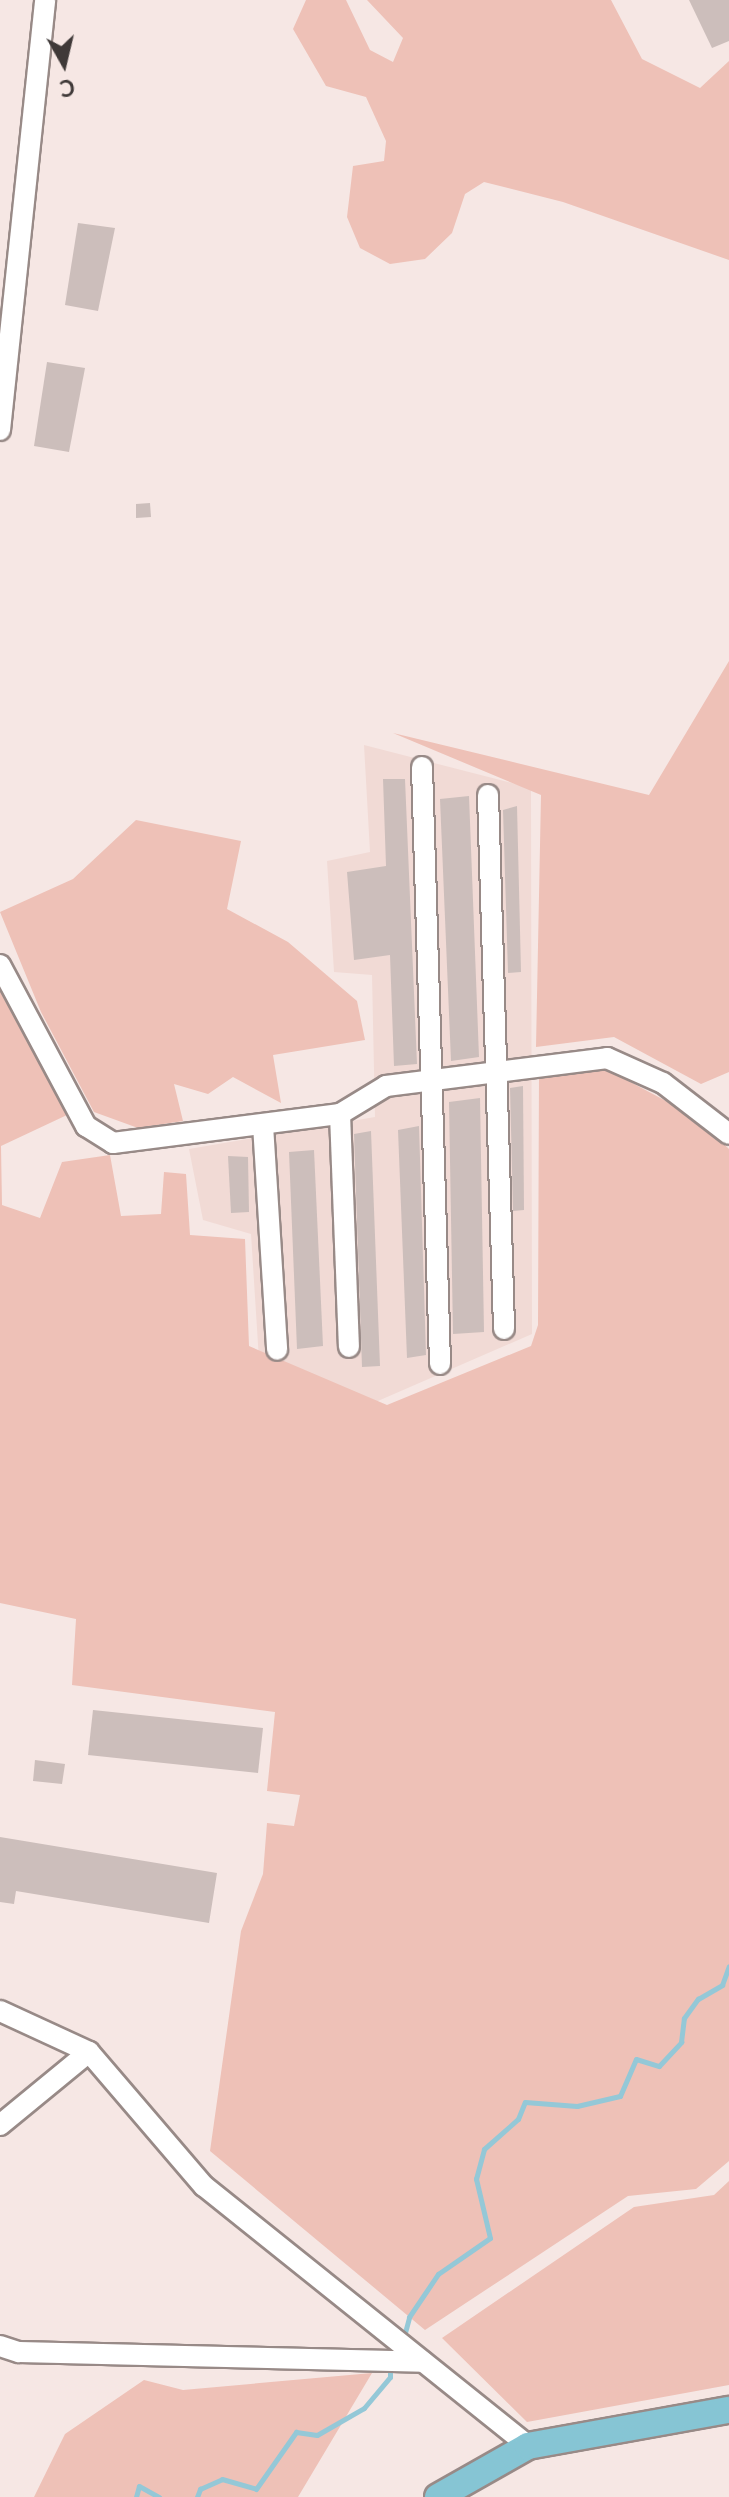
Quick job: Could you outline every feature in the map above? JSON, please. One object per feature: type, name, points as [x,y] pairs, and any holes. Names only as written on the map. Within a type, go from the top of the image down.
[{"type":"main road","points":[[438,2497],[528,2446],[729,2410]]},
{"type":"street","points":[[0,430],[45,0]]},
{"type":"street","points":[[422,767],[440,1364]]},
{"type":"street","points":[[488,795],[504,1329]]},
{"type":"street","points":[[0,965],[86,1126],[113,1143],[340,1114],[386,1086],[607,1058],[663,1083],[729,1134]]},
{"type":"street","points":[[340,1114],[349,1347]]},
{"type":"street","points":[[263,1125],[277,1350]]},
{"type":"street","points":[[0,2011],[89,2052],[204,2186],[528,2446]]},
{"type":"street","points":[[0,2125],[89,2052]]},
{"type":"street","points":[[0,2346],[19,2352],[423,2362]]},
{"type":"shaded area","points":[[306,0],[346,0],[370,50],[393,62],[403,38],[367,0],[611,0],[642,59],[700,88],[729,61],[729,260],[563,202],[484,182],[465,194],[452,233],[425,259],[390,264],[360,248],[347,217],[353,166],[384,161],[386,141],[366,97],[326,86],[293,29]]},
{"type":"shaded area","points":[[729,661],[729,1072],[701,1084],[614,1037],[536,1047],[541,795],[393,733],[649,795]]},
{"type":"shaded area","points":[[364,745],[531,788],[532,1334],[371,1404],[259,1360],[251,1234],[203,1220],[189,1149],[375,1117],[372,975],[334,972],[327,861],[370,852]]},
{"type":"shaded area","points":[[136,820],[241,841],[227,909],[288,942],[357,1001],[365,1040],[273,1055],[281,1103],[233,1077],[208,1094],[174,1084],[183,1121],[138,1128],[94,1112],[41,1012],[0,912],[73,879]]},
{"type":"shaded area","points":[[0,987],[67,1115],[1,1146],[2,1205],[40,1218],[62,1162],[110,1155],[121,1216],[161,1214],[164,1172],[186,1174],[190,1235],[245,1239],[249,1346],[387,1405],[531,1346],[538,1325],[539,1073],[606,1069],[696,1117],[729,1149],[729,2161],[696,2189],[628,2196],[425,2330],[210,2151],[241,1931],[263,1874],[267,1823],[294,1826],[300,1795],[267,1791],[275,1712],[72,1685],[76,1619],[0,1603]]},
{"type":"shaded area","points":[[729,2181],[729,2385],[527,2422],[442,2338],[634,2207],[714,2195]]},
{"type":"shaded area","points":[[372,2373],[298,2497],[34,2497],[65,2434],[144,2380],[183,2390]]},
{"type":"building","points":[[689,0],[729,0],[729,41],[712,48]]},
{"type":"building","points":[[78,223],[115,228],[98,311],[65,305]]},
{"type":"building","points":[[47,362],[85,368],[69,452],[34,446]]},
{"type":"building","points":[[150,503],[151,517],[136,518],[136,504]]},
{"type":"building","points":[[383,779],[405,779],[417,1064],[394,1066],[390,955],[354,960],[347,872],[386,866]]},
{"type":"building","points":[[469,796],[479,1057],[451,1061],[440,799]]},
{"type":"building","points":[[517,806],[521,972],[508,973],[503,810]]},
{"type":"building","points":[[523,1086],[524,1210],[513,1211],[510,1088]]},
{"type":"building","points":[[480,1098],[484,1332],[453,1334],[449,1102]]},
{"type":"building","points":[[419,1126],[426,1355],[407,1358],[398,1130]]},
{"type":"building","points":[[371,1131],[380,1366],[362,1367],[354,1134]]},
{"type":"building","points":[[314,1150],[323,1346],[297,1349],[289,1152]]},
{"type":"building","points":[[228,1156],[248,1157],[249,1212],[231,1213]]},
{"type":"building","points":[[93,1710],[263,1728],[258,1773],[88,1755]]},
{"type":"building","points":[[35,1760],[65,1764],[62,1784],[33,1781]]},
{"type":"building","points":[[0,1837],[217,1873],[209,1923],[16,1891],[14,1904],[0,1902]]},
{"type":"waterway","points":[[403,2340],[409,2317],[438,2274],[490,2238],[476,2179],[484,2149],[518,2119],[525,2102],[577,2106],[620,2096],[636,2059],[659,2066],[681,2042],[684,2018],[698,1999],[722,1985],[729,1966]]},
{"type":"waterway","points":[[197,2497],[200,2489],[222,2479],[256,2489],[296,2432],[317,2435],[364,2408],[390,2377],[390,2366]]},
{"type":"waterway","points":[[136,2497],[139,2486],[159,2497]]}]
